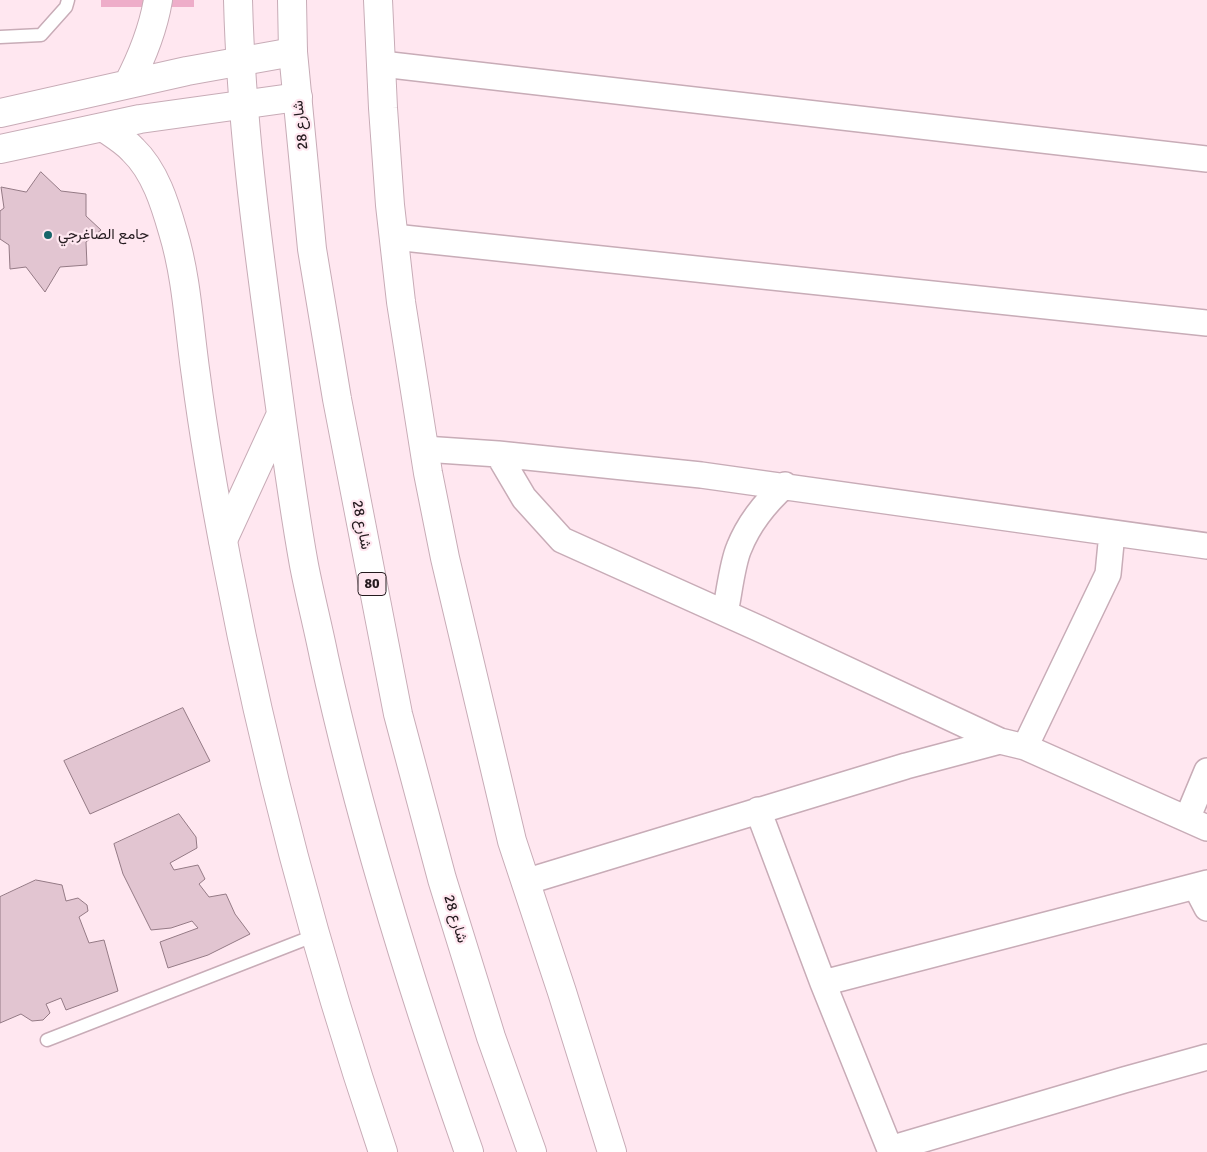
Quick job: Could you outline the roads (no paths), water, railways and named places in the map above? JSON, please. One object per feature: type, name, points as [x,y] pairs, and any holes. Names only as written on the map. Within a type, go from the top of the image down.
[{"type":"main road","points":[[128,84],[149,38],[158,0]]},
{"type":"main road","points":[[238,0],[243,104],[259,259],[304,566],[340,726],[383,887],[439,1065],[469,1152]]},
{"type":"main road","name":"شارع 28","points":[[292,0],[293,52],[312,248],[337,399],[398,714],[442,879],[492,1037],[532,1152]]},
{"type":"main road","points":[[378,0],[383,108],[394,237],[407,340],[424,449],[445,558],[512,841],[612,1152]]},
{"type":"main road","points":[[0,113],[240,60],[293,52]]},
{"type":"main road","points":[[0,149],[140,119],[298,97]]},
{"type":"main road","points":[[103,127],[132,149],[144,162],[164,204],[173,233],[180,263],[205,446],[256,698],[316,935],[383,1152]]},
{"type":"main road","points":[[223,540],[281,414]]},
{"type":"street","points":[[382,64],[1207,160]]},
{"type":"street","points":[[394,237],[1207,323]]},
{"type":"street","points":[[424,449],[498,454],[785,485],[1207,546]]},
{"type":"street","points":[[498,454],[524,498],[562,540],[726,613],[1000,741],[1026,747],[1197,824],[1207,771]]},
{"type":"street","points":[[726,613],[738,550],[751,524],[768,501],[785,485]]},
{"type":"street","points":[[1026,747],[1108,574],[1112,533]]},
{"type":"street","points":[[525,882],[906,766],[1000,741]]},
{"type":"street","points":[[758,810],[823,983],[891,1151],[1124,1080],[1207,1058]]},
{"type":"street","points":[[823,983],[1203,893]]},
{"type":"lane","points":[[0,37],[41,35],[66,7],[68,0]]},
{"type":"lane","points":[[47,1040],[316,935]]},
{"type":"place","name":"جامع الصاغرجي","points":[[48,235]]}]
